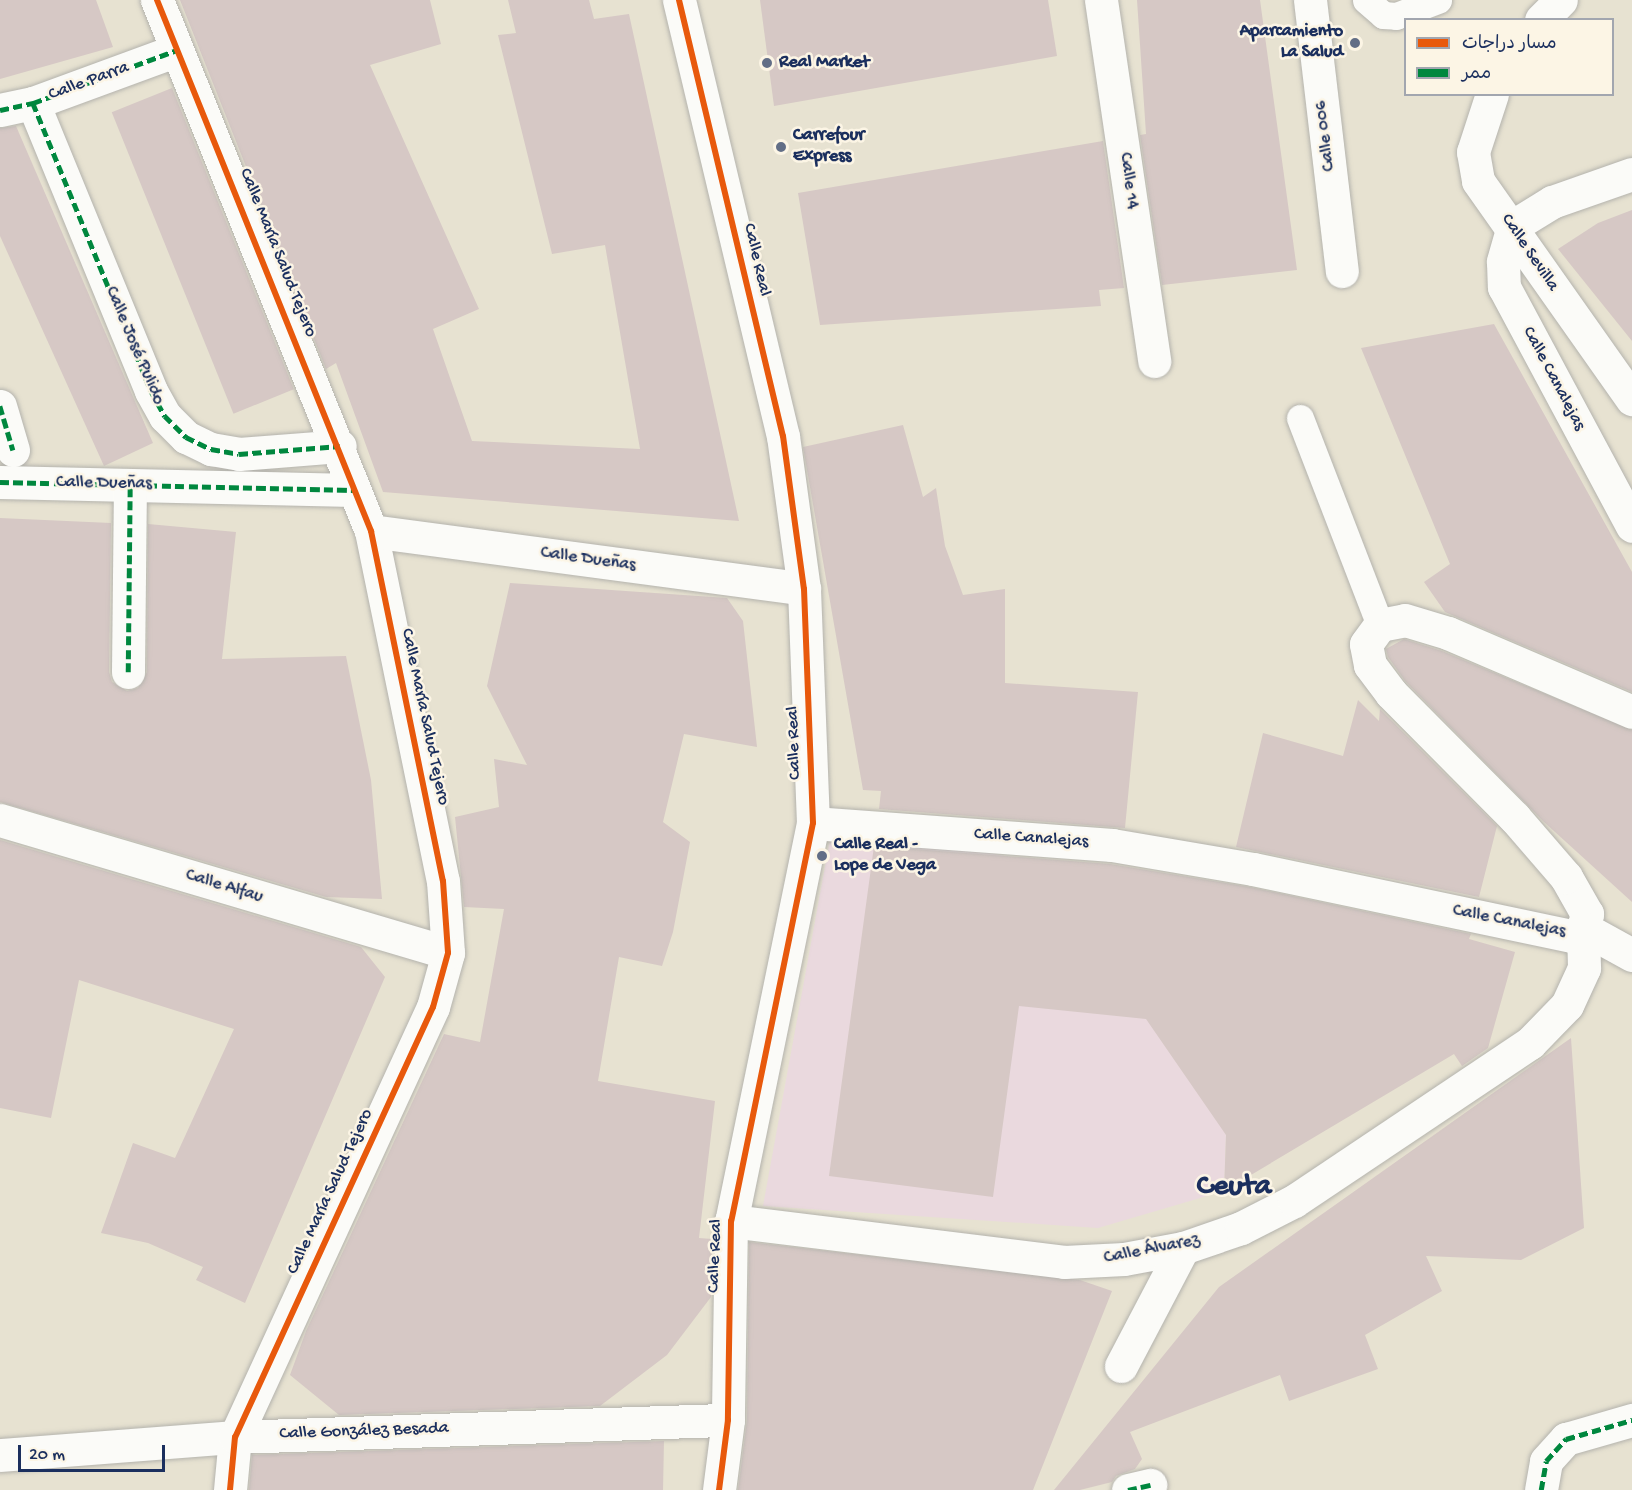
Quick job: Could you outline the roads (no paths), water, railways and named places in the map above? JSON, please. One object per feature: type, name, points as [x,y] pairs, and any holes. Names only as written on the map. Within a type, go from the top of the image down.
[{"type":"street","name":"Calle María Salud Tejero","points":[[156,0],[340,446],[353,490],[371,531],[443,881],[448,953],[433,1007],[235,1437],[230,1490]]},
{"type":"street","name":"Calle Real","points":[[679,0],[783,435],[804,589],[813,823],[731,1221],[728,1420],[719,1490]]},
{"type":"street","name":"Calle 14","points":[[1101,0],[1154,361]]},
{"type":"street","name":"Calle 006","points":[[1310,0],[1342,271]]},
{"type":"street","points":[[1543,18],[1561,0]]},
{"type":"street","name":"Calle Parra","points":[[0,110],[33,103],[177,50]]},
{"type":"street","name":"Calle Sevilla","points":[[1491,96],[1473,152],[1478,180],[1513,226],[1632,399]]},
{"type":"street","name":"Calle José Pulido","points":[[33,103],[151,391],[165,416],[186,437],[211,449],[239,454],[340,446]]},
{"type":"street","points":[[1513,226],[1552,202],[1632,174]]},
{"type":"street","name":"Calle Canalejas","points":[[1513,226],[1503,262],[1504,287],[1632,526]]},
{"type":"street","points":[[0,406],[13,450]]},
{"type":"street","name":"Calle Dueñas","points":[[0,483],[353,490]]},
{"type":"street","points":[[128,672],[130,485]]},
{"type":"street","name":"Calle Dueñas","points":[[371,531],[804,589]]},
{"type":"street","points":[[1380,625],[1405,620],[1448,633],[1632,712]]},
{"type":"street","name":"Calle Canalejas","points":[[813,823],[1112,845],[1253,868],[1572,936],[1583,928],[1587,914],[1566,877],[1515,818],[1428,734],[1370,665],[1366,644],[1380,625]]},
{"type":"street","name":"Calle Alfau","points":[[0,820],[448,953]]},
{"type":"street","points":[[1583,928],[1632,955]]},
{"type":"street","name":"Calle Álvarez","points":[[731,1221],[1064,1262],[1124,1259],[1183,1248],[1241,1228],[1294,1201],[1530,1043],[1567,1005],[1584,968],[1583,928]]},
{"type":"street","points":[[1121,1366],[1183,1248]]},
{"type":"street","name":"Calle González Besada","points":[[0,1455],[235,1437],[728,1420]]},
{"type":"street","points":[[1541,1490],[1546,1461],[1566,1438],[1632,1420]]},
{"type":"lane","points":[[1366,0],[1383,15],[1396,16],[1438,0]]},
{"type":"lane","points":[[1300,418],[1380,625]]},
{"type":"place","name":"Aparcamiento La Salud","points":[[1355,43]]},
{"type":"place","name":"Real Market","points":[[767,63]]},
{"type":"place","name":"Carrefour Express","points":[[781,147]]},
{"type":"place","name":"Calle Real - Lope de Vega","points":[[822,856]]},
{"type":"district","name":"Ceuta","points":[[1234,1188]]}]
